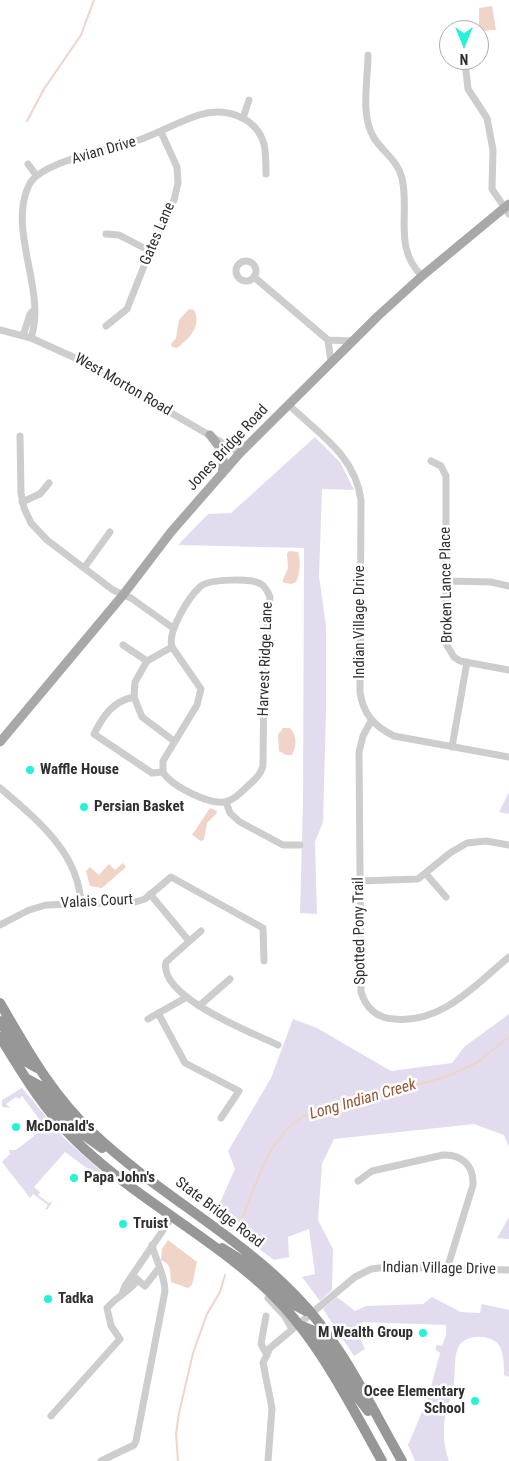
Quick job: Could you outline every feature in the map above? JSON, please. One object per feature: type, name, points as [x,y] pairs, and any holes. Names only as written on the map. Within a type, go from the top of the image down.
[{"type":"highway","name":"State Bridge Road","points":[[0,1003],[38,1068],[62,1100],[92,1132],[128,1163],[268,1268],[311,1313],[333,1342],[402,1461]]},
{"type":"highway","points":[[0,1021],[23,1060],[38,1068]]},
{"type":"highway","name":"State Bridge Road","points":[[0,1037],[24,1077],[48,1111],[74,1139],[103,1165],[261,1284],[295,1327],[315,1345],[382,1461]]},
{"type":"highway","points":[[24,1077],[40,1086],[85,1137],[128,1163]]},
{"type":"highway","points":[[202,1239],[240,1258],[257,1270],[291,1303],[311,1313]]},
{"type":"highway","points":[[295,1327],[314,1331],[320,1337],[355,1394],[384,1429]]},
{"type":"main road","name":"Jones Bridge Road","points":[[0,742],[123,595],[171,532],[240,453],[352,341],[422,276],[508,209]]},
{"type":"main road","points":[[210,435],[222,448],[224,457],[222,474]]},
{"type":"street","points":[[368,55],[368,125],[375,140],[395,162],[402,176],[404,189],[404,246],[410,263],[422,276]]},
{"type":"street","points":[[466,70],[468,89],[486,118],[492,145],[493,191],[508,209]]},
{"type":"street","points":[[250,100],[243,118],[257,131],[264,143],[266,174]]},
{"type":"street","name":"Avian Drive","points":[[36,175],[44,169],[70,160],[107,151],[207,113],[223,111],[243,118]]},
{"type":"street","name":"Gates Lane","points":[[106,326],[127,309],[150,251],[174,200],[178,183],[176,167],[161,132]]},
{"type":"street","points":[[28,164],[36,175],[29,185],[21,212],[36,316],[31,338]]},
{"type":"street","points":[[106,234],[119,235],[150,251]]},
{"type":"street","points":[[254,278],[328,340],[352,341]]},
{"type":"street","points":[[23,336],[30,314],[34,310]]},
{"type":"street","name":"West Morton Road","points":[[0,330],[31,338],[82,361],[240,453]]},
{"type":"street","points":[[328,340],[331,363]]},
{"type":"street","name":"Indian Village Drive","points":[[288,405],[344,456],[358,484],[360,500],[360,692],[363,707],[372,721],[382,730],[394,736],[509,757]]},
{"type":"street","points":[[20,436],[22,502],[26,516],[35,528],[84,568],[113,590],[173,628],[170,641],[172,647],[201,688],[197,705],[163,761],[163,772],[176,784],[203,799],[226,802],[230,813],[240,822],[283,844],[300,846]]},
{"type":"street","name":"Broken Lance Place","points":[[431,461],[441,466],[446,476],[446,644],[454,657],[467,662],[509,670]]},
{"type":"street","points":[[22,502],[40,494],[49,483]]},
{"type":"street","points":[[84,568],[110,532]]},
{"type":"street","points":[[446,581],[491,582],[509,586]]},
{"type":"street","name":"Harvest Ridge Lane","points":[[173,628],[198,590],[208,583],[255,582],[265,587],[270,597],[264,668],[263,766],[259,776],[226,802]]},
{"type":"street","points":[[123,645],[147,661]]},
{"type":"street","points":[[172,647],[147,661],[135,682],[134,697],[135,705],[142,718],[174,741]]},
{"type":"street","points":[[452,747],[467,662]]},
{"type":"street","points":[[134,697],[114,704],[100,722],[94,734],[152,773],[163,772]]},
{"type":"street","name":"Spotted Pony Trail","points":[[372,721],[363,736],[360,752],[361,992],[368,1007],[376,1014],[385,1018],[402,1020],[430,1016],[453,1004],[509,957]]},
{"type":"street","points":[[0,788],[53,836],[76,876],[81,904]]},
{"type":"street","points":[[360,881],[411,880],[426,874],[448,850],[476,842],[509,846]]},
{"type":"street","points":[[426,874],[446,897]]},
{"type":"street","name":"Valais Court","points":[[0,925],[37,908],[135,902],[150,894],[171,877],[264,928],[264,961]]},
{"type":"street","points":[[150,894],[190,941]]},
{"type":"street","points":[[201,931],[166,962],[165,968],[179,991],[199,1006],[278,1045]]},
{"type":"street","points":[[199,1006],[230,979]]},
{"type":"street","points":[[148,1019],[188,997]]},
{"type":"street","points":[[158,1013],[185,1063],[215,1081],[239,1091],[220,1118]]},
{"type":"street","points":[[358,1181],[372,1171],[443,1155],[455,1156],[466,1162],[472,1172],[473,1185],[447,1268]]},
{"type":"street","points":[[51,1416],[120,1339],[111,1326],[107,1308],[135,1278],[152,1245],[172,1217]]},
{"type":"street","points":[[101,1461],[134,1445],[136,1441],[166,1288],[152,1245]]},
{"type":"street","name":"Indian Village Drive","points":[[267,1355],[270,1348],[311,1313],[355,1277],[371,1269],[387,1267],[509,1270]]},
{"type":"street","points":[[135,1278],[145,1286],[159,1268]]},
{"type":"street","points":[[266,1316],[261,1344],[267,1355],[263,1362],[272,1408],[268,1461]]},
{"type":"shaded area","points":[[492,6],[496,30],[489,30],[489,20],[479,20],[479,8]]},
{"type":"shaded area","points":[[189,309],[194,310],[196,316],[193,332],[177,348],[172,347],[171,344],[176,338],[179,320]]},
{"type":"shaded area","points":[[315,437],[340,462],[354,490],[322,489],[319,576],[326,626],[326,711],[323,822],[315,842],[317,914],[300,913],[303,803],[304,548],[178,545],[208,514],[231,513]]},
{"type":"shaded area","points":[[289,551],[298,552],[300,560],[296,582],[291,584],[282,582],[288,568],[287,554]]},
{"type":"shaded area","points":[[283,728],[290,728],[295,737],[295,748],[292,755],[286,755],[279,751],[278,735]]},
{"type":"shaded area","points":[[509,792],[509,814],[499,812]]},
{"type":"shaded area","points":[[210,808],[217,811],[207,823],[204,840],[201,841],[192,835]]},
{"type":"shaded area","points":[[123,863],[126,867],[102,888],[90,886],[86,871],[90,867],[99,875],[109,864],[115,870]]},
{"type":"shaded area","points":[[509,1014],[509,1147],[504,1135],[474,1124],[334,1139],[322,1164],[318,1220],[333,1249],[332,1290],[320,1301],[302,1277],[315,1274],[309,1229],[288,1237],[289,1257],[274,1260],[214,1216],[235,1169],[228,1151],[271,1078],[293,1019],[317,1028],[391,1071],[452,1063],[464,1047]]},
{"type":"shaded area","points":[[22,1088],[66,1140],[109,1178],[107,1184],[102,1185],[102,1180],[91,1171],[86,1174],[88,1169],[65,1152],[34,1187],[40,1192],[38,1195],[49,1203],[53,1201],[47,1210],[45,1209],[48,1205],[33,1194],[30,1198],[2,1162],[10,1154],[9,1150],[16,1150],[44,1128],[40,1127],[42,1123],[22,1096],[19,1099],[16,1097],[6,1104],[10,1108],[2,1107],[2,1100]]},
{"type":"shaded area","points":[[509,1217],[509,1239],[497,1238]]},
{"type":"shaded area","points":[[168,1240],[197,1262],[192,1285],[188,1288],[171,1282],[169,1266],[161,1260],[162,1249]]},
{"type":"shaded area","points":[[337,1297],[355,1311],[366,1306],[423,1304],[432,1297],[461,1312],[480,1313],[482,1304],[509,1310],[509,1377],[504,1375],[502,1352],[495,1341],[484,1337],[467,1339],[457,1349],[454,1386],[444,1421],[444,1442],[449,1461],[415,1461],[408,1445],[428,1398],[440,1353],[436,1350],[436,1345],[442,1346],[446,1335],[446,1325],[362,1322],[360,1338],[365,1349],[354,1356],[323,1309]]},
{"type":"waterway","points":[[27,121],[44,89],[81,35],[94,0]]},
{"type":"waterway","name":"Long Indian Creek","points":[[239,1226],[257,1179],[272,1149],[281,1136],[307,1114],[446,1077],[478,1062],[509,1037]]},
{"type":"waterway","name":"Long Indian Creek","points":[[178,1461],[176,1434],[193,1353],[207,1314],[220,1292],[225,1275]]},
{"type":"place","name":"Waffle House","points":[[30,770]]},
{"type":"place","name":"Persian Basket","points":[[84,807]]},
{"type":"place","name":"McDonald's","points":[[16,1127]]},
{"type":"place","name":"Papa John's","points":[[74,1178]]},
{"type":"place","name":"Truist","points":[[123,1224]]},
{"type":"place","name":"Tadka","points":[[48,1299]]},
{"type":"place","name":"M Wealth Group","points":[[423,1333]]},
{"type":"place","name":"Ocee Elementary School","points":[[475,1401]]}]
